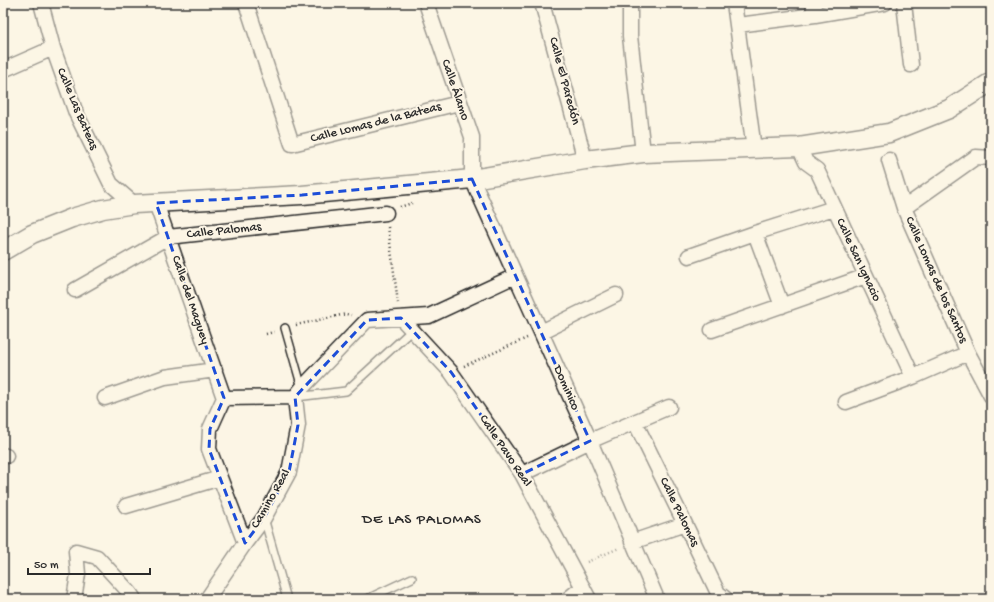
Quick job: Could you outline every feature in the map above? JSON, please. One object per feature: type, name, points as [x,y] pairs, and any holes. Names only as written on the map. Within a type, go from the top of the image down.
[{"type":"street","name":"Calle Las Bateas","points":[[41,3],[52,48],[76,113],[111,184],[134,204]]},
{"type":"street","name":"Calle Lomas de la Bateas","points":[[246,3],[292,144],[459,103]]},
{"type":"street","name":"Calle Álamo","points":[[426,3],[459,103],[472,137],[472,179]]},
{"type":"street","name":"Calle El Paredón","points":[[542,3],[585,160]]},
{"type":"street","points":[[630,3],[630,36],[643,154]]},
{"type":"street","points":[[734,3],[754,149]]},
{"type":"street","points":[[738,25],[814,9],[885,3]]},
{"type":"street","points":[[904,3],[911,65]]},
{"type":"street","points":[[3,70],[52,48]]},
{"type":"street","points":[[3,251],[32,234],[72,218],[103,209],[134,204],[302,195],[472,179],[585,160],[643,154],[799,147],[889,132],[949,109],[991,82]]},
{"type":"street","name":"Calle San Ignacio","points":[[799,147],[806,162],[817,170],[912,377]]},
{"type":"street","points":[[904,208],[976,157],[991,158]]},
{"type":"street","name":"Calle Lomas de los Santos","points":[[889,160],[904,208],[968,353],[991,396]]},
{"type":"street","name":"Dominico","points":[[472,179],[590,441],[657,599]]},
{"type":"street","name":"Calle del Maguey","points":[[156,203],[224,398]]},
{"type":"street","points":[[689,256],[834,208]]},
{"type":"street","name":"Calle Palomas","points":[[76,290],[168,237],[386,213]]},
{"type":"street","points":[[755,233],[782,306]]},
{"type":"street","points":[[244,543],[209,449],[210,429],[224,398],[298,393],[367,320],[429,316],[515,276]]},
{"type":"street","points":[[712,330],[866,276]]},
{"type":"street","points":[[541,332],[616,295]]},
{"type":"street","name":"Calle Pavo Real","points":[[400,318],[451,372],[522,474],[586,593]]},
{"type":"street","points":[[846,402],[912,377],[968,353]]},
{"type":"street","points":[[105,398],[165,377],[215,370]]},
{"type":"street","name":"Camino Real","points":[[207,599],[244,543],[264,518],[290,472],[298,425],[298,393]]},
{"type":"street","points":[[522,474],[590,441],[668,407]]},
{"type":"street","name":"Calle Palomas","points":[[634,422],[685,524],[719,597]]},
{"type":"street","points":[[126,506],[220,478]]},
{"type":"street","points":[[632,542],[685,524]]},
{"type":"street","points":[[74,599],[78,574],[76,551],[97,557],[134,599]]},
{"type":"street","points":[[568,599],[586,593]]},
{"type":"lane","points":[[285,328],[298,393],[346,391],[412,330]]},
{"type":"lane","points":[[264,518],[287,599]]},
{"type":"lane","points":[[367,599],[412,578]]},
{"type":"path","points":[[386,213],[400,318]]},
{"type":"path","points":[[285,328],[346,314],[367,320]]},
{"type":"path","points":[[451,372],[541,332]]},
{"type":"path","points":[[573,568],[632,542]]},
{"type":"highlighted area","points":[[472,179],[590,441],[522,474],[451,372],[401,318],[367,320],[295,397],[298,425],[289,472],[264,518],[245,543],[209,449],[210,429],[224,398],[156,203],[302,195]]},
{"type":"district","name":"DE LAS PALOMAS","points":[[422,520]]}]
